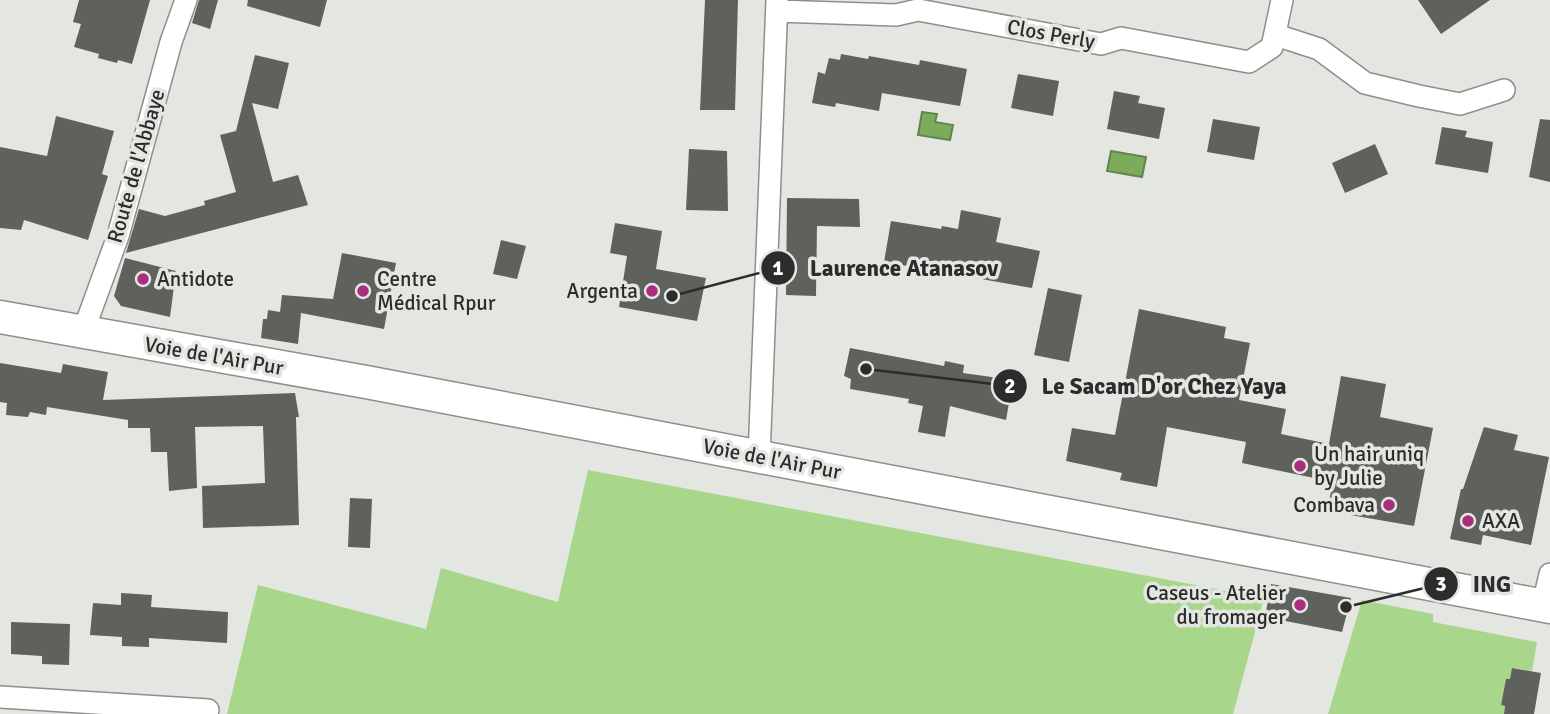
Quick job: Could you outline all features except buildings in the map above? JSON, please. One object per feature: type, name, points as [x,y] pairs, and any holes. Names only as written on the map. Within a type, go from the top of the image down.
[{"type":"main road","name":"Voie de l'Air Pur","points":[[0,317],[1546,606]]},
{"type":"street","name":"Route de l'Abbaye","points":[[83,332],[118,236],[171,42],[186,0]]},
{"type":"street","points":[[1282,0],[1276,35],[1319,48],[1365,83],[1460,104],[1504,90]]},
{"type":"street","name":"Clos Perly","points":[[760,457],[777,6],[896,15],[918,10],[1101,44],[1121,38],[1249,62],[1272,47],[1276,35]]},
{"type":"street","name":"Voie de l'Air Pur","points":[[1546,606],[1550,574]]},
{"type":"street","points":[[0,697],[208,710]]},
{"type":"shaded area","points":[[922,112],[937,114],[935,122],[953,125],[950,140],[918,135]]},
{"type":"shaded area","points":[[1111,151],[1146,157],[1142,177],[1107,171]]},
{"type":"shaded area","points":[[588,470],[1264,598],[1233,714],[227,714],[258,585],[426,629],[441,568],[558,602]]},
{"type":"shaded area","points":[[1362,600],[1433,614],[1433,622],[1537,642],[1532,671],[1513,668],[1510,679],[1506,679],[1501,705],[1505,706],[1504,714],[1328,714]]},
{"type":"place","name":"Antidote","points":[[143,279]]},
{"type":"place","name":"Centre Médical Rpur","points":[[363,291]]},
{"type":"place","name":"Argenta","points":[[652,291]]},
{"type":"place","name":"Laurence Atanasov","points":[[672,296]]},
{"type":"place","name":"Le Sacam D'or Chez Yaya","points":[[866,369]]},
{"type":"place","name":"Un hair uniq by Julie","points":[[1300,466]]},
{"type":"place","name":"Combava","points":[[1389,505]]},
{"type":"place","name":"AXA","points":[[1468,521]]},
{"type":"place","name":"Caseus - Atelier du fromager","points":[[1300,605]]},
{"type":"place","name":"ING","points":[[1346,607]]}]
